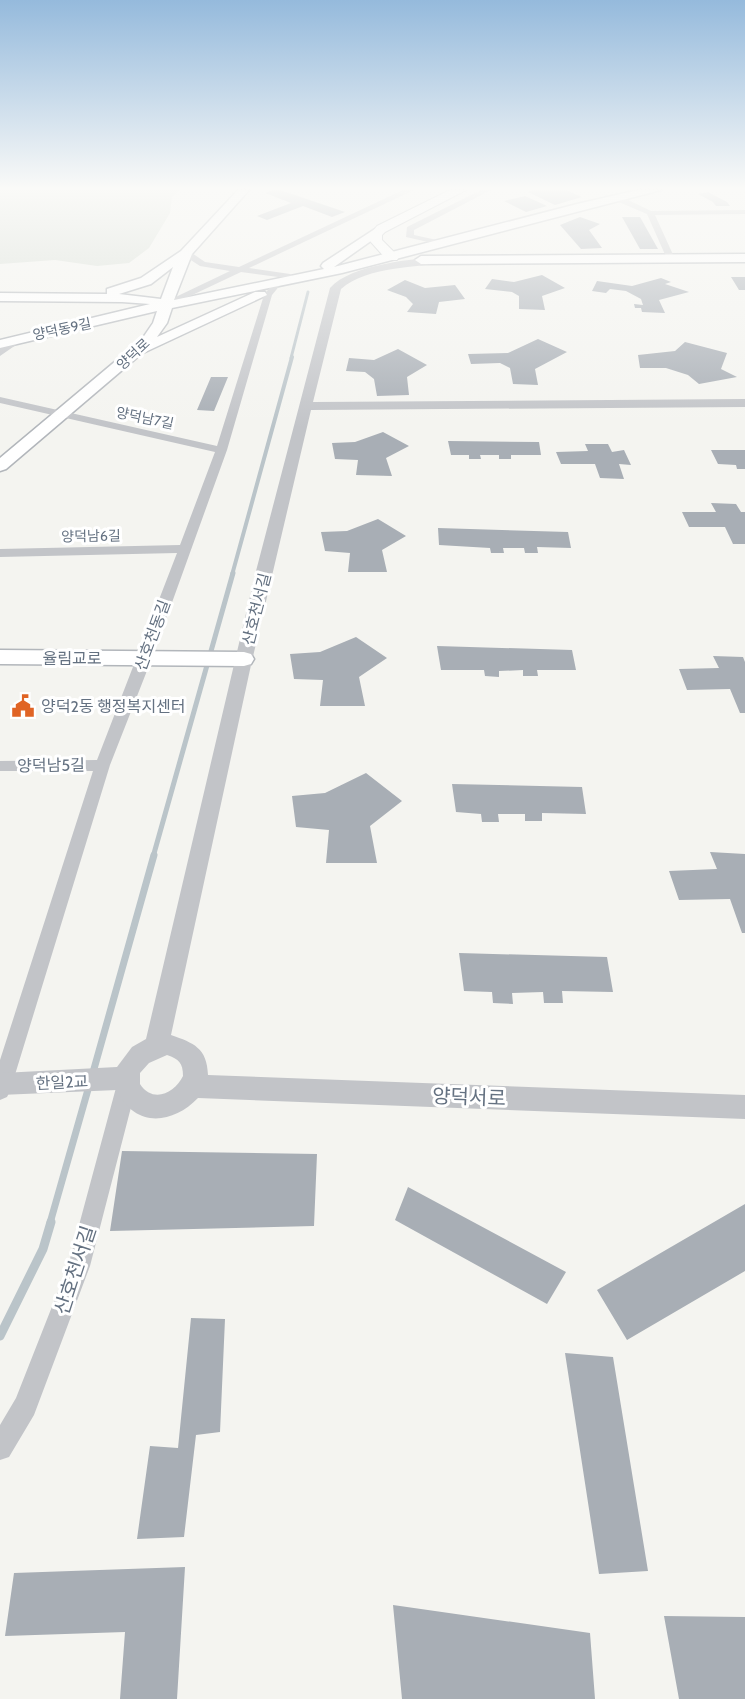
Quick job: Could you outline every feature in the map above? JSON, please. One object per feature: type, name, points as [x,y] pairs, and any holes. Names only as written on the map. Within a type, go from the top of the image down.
[{"type":"main road","points":[[0,305],[124,290],[146,281],[163,269]]},
{"type":"main road","name":"양덕로","points":[[0,466],[142,347],[156,331],[180,269]]},
{"type":"main road","points":[[303,278],[320,269]]},
{"type":"main road","points":[[303,278],[340,269]]},
{"type":"main road","name":"양덕동9길","points":[[0,344],[166,304],[303,278]]},
{"type":"main road","points":[[87,324],[126,322],[143,329],[142,347],[261,295],[277,284]]},
{"type":"main road","points":[[0,297],[31,301],[166,304]]},
{"type":"main road","points":[[31,301],[63,309],[76,316],[76,323],[56,331]]},
{"type":"main road","name":"율림교로","points":[[0,657],[244,659]]},
{"type":"street","points":[[233,269],[303,278]]},
{"type":"street","name":"산호천서길","points":[[157,1045],[244,659],[308,390],[338,284],[384,269]]},
{"type":"street","points":[[166,304],[206,288],[237,270]]},
{"type":"street","name":"산호천동길","points":[[6,1086],[102,765],[145,658],[221,450],[268,295],[277,284]]},
{"type":"street","points":[[0,353],[21,338]]},
{"type":"street","points":[[0,400],[62,415]]},
{"type":"street","points":[[306,406],[745,403]]},
{"type":"street","name":"양덕남7길","points":[[62,415],[221,450]]},
{"type":"street","name":"양덕남6길","points":[[0,553],[183,549]]},
{"type":"street","name":"양덕남5길","points":[[0,766],[102,765]]},
{"type":"street","points":[[157,1045],[177,1046],[193,1058],[196,1076],[193,1086],[178,1102],[156,1107],[136,1100],[121,1080],[137,1056],[157,1045]]},
{"type":"street","name":"산호천서길","points":[[0,1448],[25,1406],[79,1266],[121,1080]]},
{"type":"street","name":"한일2교","points":[[6,1086],[121,1080]]},
{"type":"street","name":"양덕서로","points":[[193,1086],[745,1107]]},
{"type":"building","points":[[542,275],[565,288],[542,296],[545,310],[519,309],[519,296],[512,292],[485,289],[492,279],[514,282]]},
{"type":"building","points":[[731,277],[745,277],[745,290],[739,290]]},
{"type":"building","points":[[661,278],[671,282],[665,284],[689,292],[659,300],[665,313],[642,312],[641,308],[635,308],[634,304],[643,305],[641,299],[626,291],[610,289],[606,293],[592,291],[597,281],[632,286]]},
{"type":"building","points":[[405,280],[425,288],[455,285],[465,299],[439,302],[436,314],[407,312],[413,304],[406,297],[387,290]]},
{"type":"building","points":[[538,339],[567,352],[535,369],[538,385],[513,384],[510,368],[500,363],[471,364],[468,354],[508,353]]},
{"type":"building","points":[[685,342],[727,353],[721,369],[737,377],[699,384],[688,375],[666,368],[640,368],[638,355],[675,351]]},
{"type":"building","points":[[398,349],[427,365],[407,377],[409,395],[377,396],[374,379],[365,372],[346,371],[349,358],[374,360]]},
{"type":"building","points":[[211,377],[228,377],[214,411],[197,410]]},
{"type":"building","points":[[383,432],[409,446],[386,458],[392,476],[356,475],[358,460],[335,459],[332,443],[355,442]]},
{"type":"building","points":[[448,441],[539,442],[541,455],[511,455],[511,459],[499,459],[499,455],[480,455],[481,459],[469,459],[469,455],[451,455]]},
{"type":"building","points":[[585,444],[608,444],[612,452],[624,450],[631,465],[619,464],[624,479],[600,478],[595,464],[561,464],[556,452],[588,451]]},
{"type":"building","points":[[711,450],[745,450],[745,469],[737,469],[736,465],[718,464]]},
{"type":"building","points":[[711,503],[736,504],[741,512],[745,512],[745,544],[733,544],[725,527],[689,527],[682,512],[716,512]]},
{"type":"building","points":[[378,519],[406,536],[382,550],[387,572],[348,572],[350,553],[325,551],[321,532],[347,531]]},
{"type":"building","points":[[438,528],[568,532],[571,548],[537,547],[538,553],[525,553],[524,548],[503,548],[504,553],[491,553],[490,548],[439,545]]},
{"type":"building","points":[[356,637],[387,658],[359,677],[365,706],[320,706],[323,680],[294,679],[290,654],[320,652]]},
{"type":"building","points":[[437,646],[572,650],[576,670],[537,670],[538,676],[523,676],[523,670],[499,671],[499,677],[485,676],[484,670],[441,670]]},
{"type":"building","points":[[713,656],[743,657],[745,662],[745,713],[740,713],[730,689],[687,690],[679,669],[719,668]]},
{"type":"building","points":[[366,773],[402,801],[370,826],[377,863],[326,863],[329,830],[296,827],[292,796],[325,793]]},
{"type":"building","points":[[452,784],[582,787],[586,814],[542,813],[542,821],[525,821],[525,814],[498,814],[499,822],[482,822],[481,814],[456,812]]},
{"type":"building","points":[[710,852],[745,854],[745,933],[742,933],[730,899],[679,900],[669,871],[717,869]]},
{"type":"building","points":[[459,953],[607,957],[613,992],[562,991],[563,1003],[544,1003],[543,992],[512,993],[513,1004],[493,1003],[492,992],[464,991]]},
{"type":"building","points":[[122,1151],[317,1154],[314,1226],[110,1231]]},
{"type":"building","points":[[408,1187],[566,1272],[547,1304],[395,1220]]},
{"type":"building","points":[[745,1204],[745,1271],[627,1340],[597,1290]]},
{"type":"building","points":[[191,1318],[225,1319],[220,1432],[196,1435],[184,1537],[137,1539],[150,1446],[178,1448]]},
{"type":"building","points":[[565,1353],[613,1357],[648,1571],[599,1574]]},
{"type":"building","points":[[185,1567],[177,1699],[120,1699],[125,1632],[5,1636],[14,1573]]},
{"type":"building","points":[[393,1605],[590,1633],[595,1699],[402,1699]]},
{"type":"building","points":[[664,1616],[745,1617],[745,1699],[679,1699]]},
{"type":"waterway","points":[[291,358],[308,292]]},
{"type":"waterway","points":[[232,575],[292,357]]},
{"type":"waterway","points":[[153,857],[233,573]]},
{"type":"waterway","points":[[92,1076],[154,855]]},
{"type":"waterway","points":[[50,1223],[89,1086]]},
{"type":"waterway","points":[[0,1336],[43,1249],[51,1222]]},
{"type":"place","name":"양덕2동 행정복지센터","points":[[23,706]]}]
